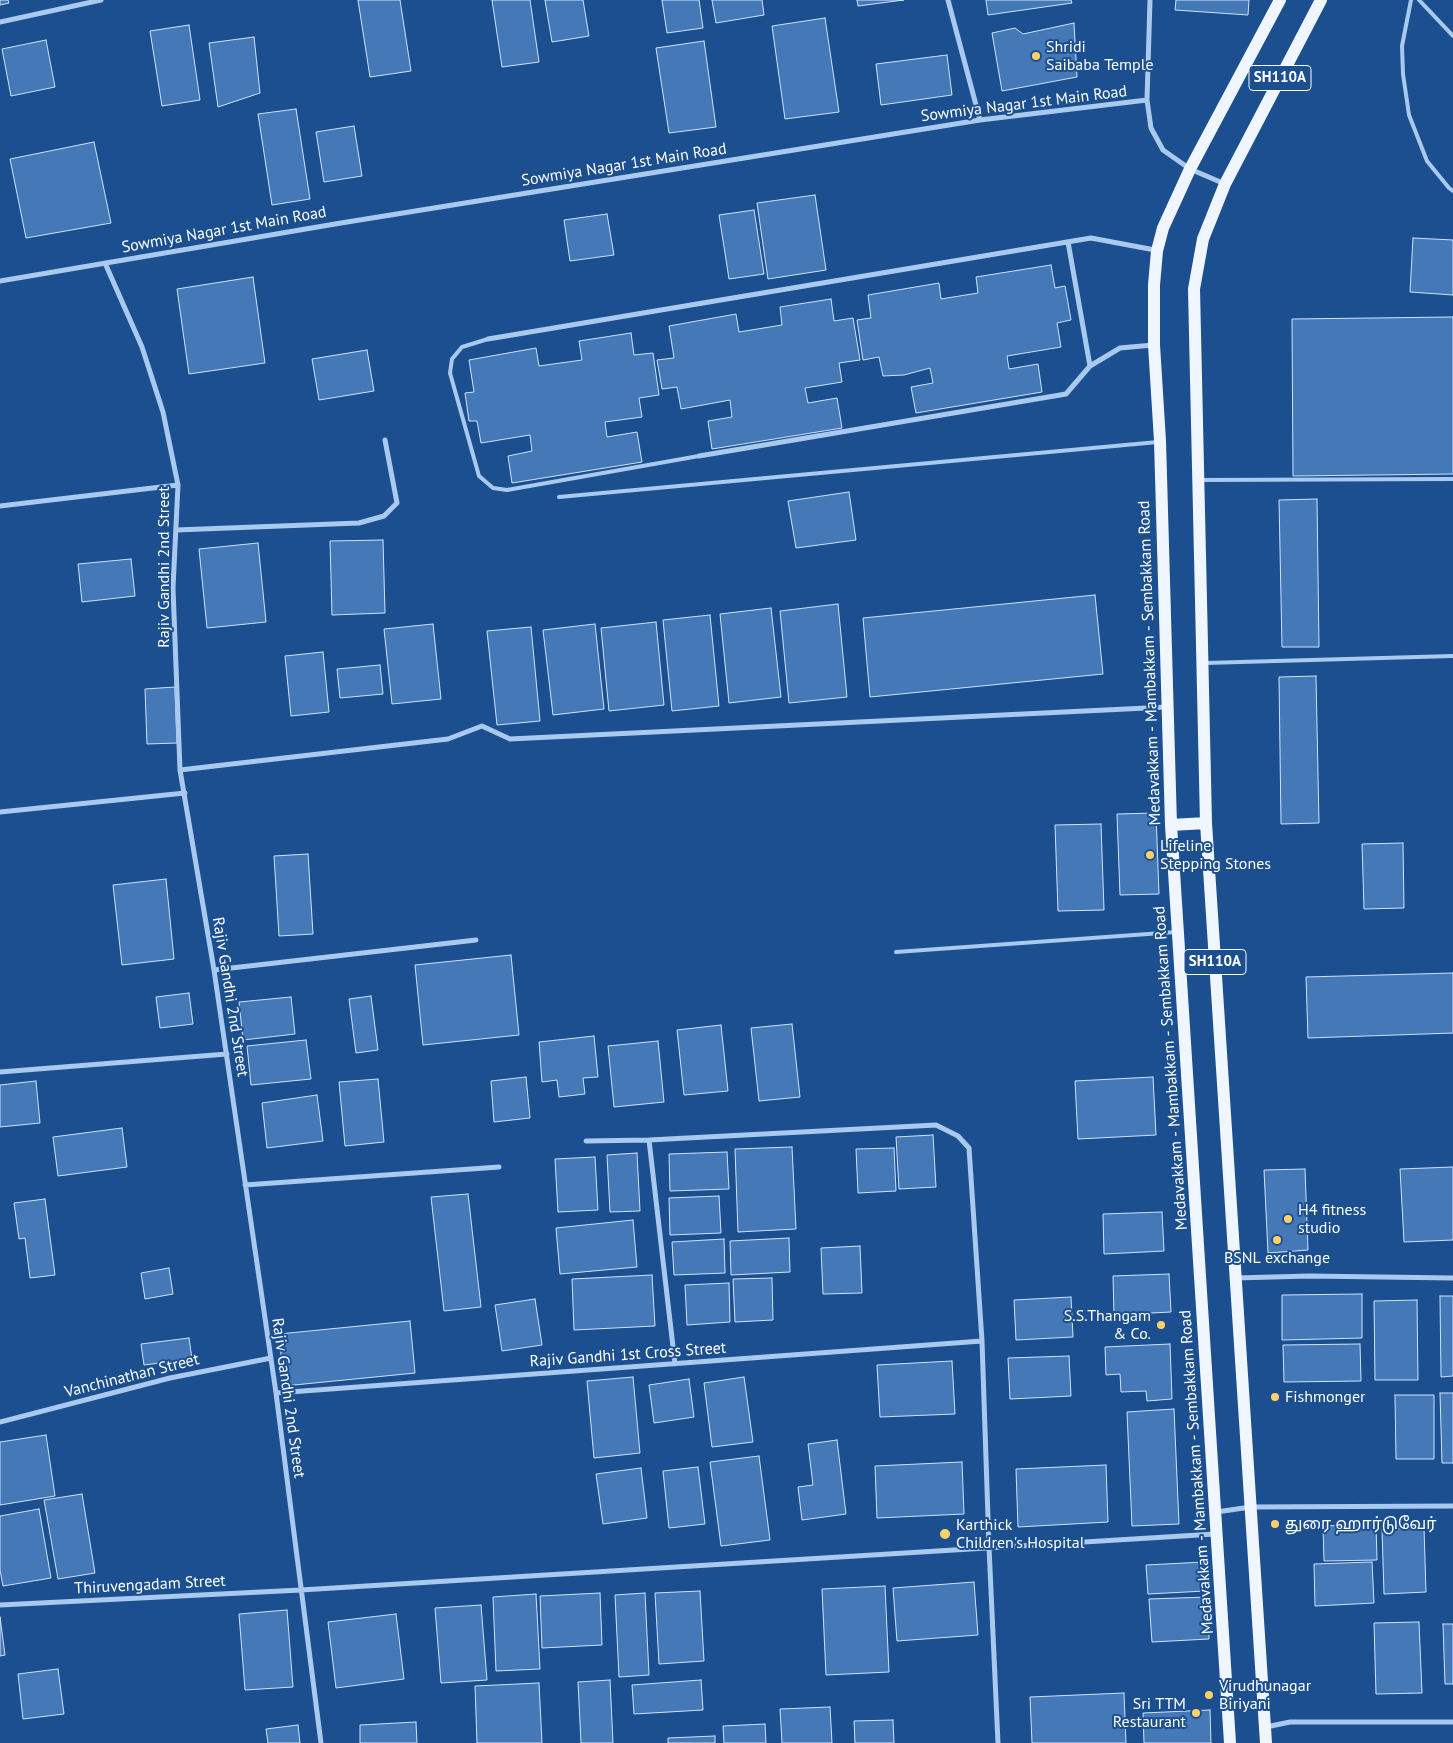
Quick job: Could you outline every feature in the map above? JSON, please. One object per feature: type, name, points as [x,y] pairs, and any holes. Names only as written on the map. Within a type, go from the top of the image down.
[{"type":"main road","name":"Medavakkam - Mambakkam - Sembakkam Road","points":[[1230,1743],[1171,825],[1160,441],[1154,345],[1154,285],[1157,251],[1163,228],[1190,168],[1280,0]]},
{"type":"main road","name":"SH110A","points":[[1266,1743],[1206,823],[1194,290],[1203,239],[1225,184],[1321,0]]},
{"type":"main road","points":[[1171,825],[1206,823]]},
{"type":"street","points":[[0,22],[101,0]]},
{"type":"street","points":[[948,0],[980,120]]},
{"type":"street","points":[[1150,0],[1147,100],[1151,128],[1162,150],[1190,168],[1225,184]]},
{"type":"street","name":"Sowmiya Nagar 1st Main Road","points":[[0,281],[361,220],[980,120],[1147,100]]},
{"type":"street","points":[[488,339],[1091,238],[1157,251]]},
{"type":"street","points":[[1068,242],[1090,366]]},
{"type":"street","name":"Rajiv Gandhi 2nd Street","points":[[106,263],[142,347],[163,412],[178,485],[173,588],[180,770],[214,970],[276,1393],[321,1743]]},
{"type":"street","points":[[699,456],[1066,394],[1090,366],[1120,348],[1154,345]]},
{"type":"street","points":[[176,530],[359,523],[384,516],[398,503],[385,440]]},
{"type":"street","points":[[0,506],[178,485]]},
{"type":"street","points":[[180,770],[448,739],[482,726],[510,739],[1168,707]]},
{"type":"street","points":[[0,812],[185,793]]},
{"type":"street","points":[[214,970],[476,940]]},
{"type":"street","points":[[0,1072],[226,1054]]},
{"type":"street","points":[[586,1141],[649,1140],[936,1124],[958,1136],[969,1148],[982,1341],[998,1743]]},
{"type":"street","points":[[649,1140],[675,1364]]},
{"type":"street","points":[[246,1186],[499,1167]]},
{"type":"street","points":[[1236,1278],[1309,1276],[1453,1278]]},
{"type":"street","name":"Rajiv Gandhi 1st Cross Street","points":[[276,1393],[982,1341]]},
{"type":"street","name":"Vanchinathan Street","points":[[0,1422],[170,1378],[270,1358]]},
{"type":"street","points":[[1215,1512],[1251,1507],[1453,1506]]},
{"type":"street","name":"Thiruvengadam Street","points":[[0,1605],[301,1590],[1216,1534]]},
{"type":"street","points":[[1265,1727],[1290,1722],[1453,1722]]},
{"type":"lane","points":[[1411,0],[1402,46],[1403,74],[1409,115],[1427,161],[1453,191]]},
{"type":"lane","points":[[1419,0],[1453,36]]},
{"type":"lane","points":[[488,339],[462,347],[452,359],[450,373],[479,476],[493,488],[507,490],[699,456]]},
{"type":"lane","points":[[558,497],[1160,441]]},
{"type":"lane","points":[[1198,480],[1453,480]]},
{"type":"lane","points":[[1203,663],[1453,656]]},
{"type":"lane","points":[[896,952],[1178,932]]},
{"type":"building","points":[[0,0],[8,0],[9,3],[0,5]]},
{"type":"building","points":[[358,0],[400,0],[411,71],[370,77]]},
{"type":"building","points":[[492,0],[530,0],[539,62],[502,67]]},
{"type":"building","points":[[545,0],[583,0],[589,36],[552,42]]},
{"type":"building","points":[[662,0],[699,0],[703,28],[667,33]]},
{"type":"building","points":[[712,0],[762,0],[764,15],[716,23]]},
{"type":"building","points":[[857,0],[904,0],[858,6]]},
{"type":"building","points":[[986,0],[1071,0],[1072,3],[988,15]]},
{"type":"building","points":[[1176,0],[1249,0],[1248,15],[1175,10]]},
{"type":"building","points":[[825,18],[839,112],[785,119],[772,26]]},
{"type":"building","name":"Shridi Saibaba Temple","points":[[1074,23],[1077,77],[1002,91],[992,33],[1015,28],[1023,34]]},
{"type":"building","points":[[189,25],[200,100],[162,106],[150,31]]},
{"type":"building","points":[[254,37],[260,93],[218,107],[209,43]]},
{"type":"building","points":[[46,40],[55,87],[11,96],[2,49]]},
{"type":"building","points":[[704,41],[716,127],[669,133],[656,48]]},
{"type":"building","points":[[947,55],[952,95],[881,105],[876,64]]},
{"type":"building","points":[[296,109],[310,199],[272,205],[258,114]]},
{"type":"building","points":[[354,126],[362,176],[324,182],[316,132]]},
{"type":"building","points":[[94,142],[111,223],[26,238],[10,159]]},
{"type":"building","points":[[815,195],[826,270],[768,279],[757,203]]},
{"type":"building","points":[[754,210],[764,274],[729,279],[719,215]]},
{"type":"building","points":[[607,214],[614,255],[570,261],[564,220]]},
{"type":"building","points":[[1413,238],[1453,240],[1453,295],[1410,292]]},
{"type":"building","points":[[1051,265],[1055,288],[1065,286],[1071,320],[1057,323],[1061,347],[1007,356],[1009,369],[1038,364],[1042,392],[916,413],[911,387],[933,383],[930,368],[904,375],[883,376],[879,357],[863,360],[857,320],[871,318],[868,295],[939,283],[941,299],[978,293],[976,277]]},
{"type":"building","points":[[253,277],[265,363],[189,374],[177,289]]},
{"type":"building","points":[[831,299],[834,321],[853,318],[860,360],[839,363],[842,382],[805,388],[808,403],[837,398],[842,428],[712,449],[708,421],[732,417],[730,400],[681,409],[677,387],[662,389],[657,360],[674,358],[669,326],[736,314],[739,332],[782,325],[780,307]]},
{"type":"building","points":[[1453,317],[1453,474],[1293,476],[1292,319]]},
{"type":"building","points":[[631,333],[634,355],[653,353],[659,395],[639,398],[642,417],[605,422],[607,437],[637,432],[642,462],[512,483],[508,456],[532,451],[530,435],[481,443],[477,421],[469,421],[465,393],[474,392],[469,360],[536,348],[539,366],[582,360],[579,341]]},
{"type":"building","points":[[367,350],[374,391],[319,400],[312,359]]},
{"type":"building","points":[[849,492],[856,540],[796,548],[788,501]]},
{"type":"building","points":[[1317,499],[1319,647],[1282,647],[1279,500]]},
{"type":"building","points":[[383,540],[385,613],[332,615],[330,541]]},
{"type":"building","points":[[258,543],[266,622],[207,628],[199,549]]},
{"type":"building","points":[[131,559],[135,596],[82,602],[78,564]]},
{"type":"building","points":[[1095,595],[1103,674],[870,697],[863,618]]},
{"type":"building","points":[[838,604],[847,697],[789,703],[780,611]]},
{"type":"building","points":[[771,608],[781,697],[729,703],[720,614]]},
{"type":"building","points":[[710,615],[719,706],[672,711],[663,620]]},
{"type":"building","points":[[656,622],[664,705],[609,711],[601,628]]},
{"type":"building","points":[[433,624],[441,699],[392,704],[384,629]]},
{"type":"building","points":[[595,624],[604,709],[553,715],[543,630]]},
{"type":"building","points":[[531,627],[540,721],[497,725],[487,631]]},
{"type":"building","points":[[323,652],[329,712],[291,716],[285,656]]},
{"type":"building","points":[[380,665],[383,694],[340,698],[337,669]]},
{"type":"building","points":[[1316,676],[1319,823],[1281,824],[1279,677]]},
{"type":"building","points":[[175,687],[177,743],[147,744],[145,689]]},
{"type":"building","points":[[1156,813],[1159,894],[1120,895],[1117,814]]},
{"type":"building","points":[[1101,824],[1104,910],[1058,911],[1055,825]]},
{"type":"building","points":[[1403,843],[1404,908],[1364,909],[1362,844]]},
{"type":"building","points":[[308,854],[313,934],[279,936],[274,856]]},
{"type":"building","points":[[166,879],[174,959],[122,965],[113,885]]},
{"type":"building","points":[[511,955],[519,1035],[423,1045],[415,965]]},
{"type":"building","points":[[1453,973],[1453,1033],[1308,1038],[1306,977]]},
{"type":"building","points":[[189,993],[193,1024],[160,1028],[156,997]]},
{"type":"building","points":[[371,996],[378,1050],[356,1053],[349,999]]},
{"type":"building","points":[[291,997],[295,1034],[243,1040],[239,1002]]},
{"type":"building","points":[[792,1024],[800,1097],[759,1101],[751,1028]]},
{"type":"building","points":[[721,1025],[728,1091],[684,1095],[677,1030]]},
{"type":"building","points":[[594,1036],[598,1077],[583,1078],[585,1094],[559,1097],[557,1080],[542,1082],[539,1042]]},
{"type":"building","points":[[306,1040],[311,1079],[251,1085],[247,1046]]},
{"type":"building","points":[[658,1041],[664,1102],[614,1107],[608,1046]]},
{"type":"building","points":[[526,1077],[530,1118],[494,1122],[491,1081]]},
{"type":"building","points":[[1153,1077],[1156,1135],[1078,1139],[1075,1081]]},
{"type":"building","points":[[378,1079],[384,1142],[345,1146],[339,1082]]},
{"type":"building","points":[[36,1081],[40,1123],[0,1127],[0,1085]]},
{"type":"building","points":[[317,1095],[323,1141],[267,1148],[262,1103]]},
{"type":"building","points":[[122,1128],[127,1167],[58,1176],[53,1137]]},
{"type":"building","points":[[933,1135],[936,1187],[899,1189],[896,1137]]},
{"type":"building","points":[[792,1147],[796,1229],[738,1232],[735,1149]]},
{"type":"building","points":[[894,1148],[896,1191],[858,1193],[856,1149]]},
{"type":"building","points":[[727,1152],[729,1189],[670,1191],[669,1154]]},
{"type":"building","points":[[637,1153],[640,1211],[610,1212],[607,1155]]},
{"type":"building","points":[[595,1157],[598,1210],[558,1212],[555,1159]]},
{"type":"building","points":[[1453,1167],[1453,1240],[1404,1242],[1400,1169]]},
{"type":"building","points":[[1305,1169],[1308,1250],[1268,1253],[1264,1170]]},
{"type":"building","points":[[468,1194],[481,1307],[444,1311],[431,1197]]},
{"type":"building","points":[[719,1196],[721,1233],[670,1235],[669,1198]]},
{"type":"building","points":[[45,1199],[55,1275],[30,1278],[25,1238],[19,1239],[14,1203]]},
{"type":"building","points":[[1162,1212],[1164,1251],[1104,1254],[1103,1214]]},
{"type":"building","points":[[633,1220],[637,1267],[560,1274],[556,1228]]},
{"type":"building","points":[[789,1238],[790,1272],[731,1275],[730,1241]]},
{"type":"building","points":[[724,1239],[725,1273],[674,1275],[672,1242]]},
{"type":"building","points":[[860,1246],[862,1293],[823,1294],[821,1248]]},
{"type":"building","points":[[169,1268],[173,1294],[145,1299],[141,1273]]},
{"type":"building","points":[[1169,1274],[1171,1312],[1114,1315],[1113,1276]]},
{"type":"building","points":[[652,1275],[655,1326],[574,1330],[572,1279]]},
{"type":"building","points":[[772,1278],[773,1320],[735,1322],[733,1279]]},
{"type":"building","points":[[729,1283],[730,1322],[687,1325],[685,1285]]},
{"type":"building","points":[[1362,1294],[1362,1338],[1282,1340],[1282,1295]]},
{"type":"building","points":[[1440,1296],[1453,1296],[1453,1376],[1441,1377]]},
{"type":"building","points":[[1071,1297],[1073,1337],[1016,1340],[1014,1300]]},
{"type":"building","points":[[535,1299],[542,1345],[502,1351],[495,1305]]},
{"type":"building","points":[[1417,1300],[1418,1380],[1375,1380],[1374,1301]]},
{"type":"building","points":[[410,1321],[415,1373],[284,1386],[279,1334]]},
{"type":"building","points":[[189,1338],[192,1359],[144,1365],[141,1344]]},
{"type":"building","points":[[1170,1344],[1172,1399],[1147,1401],[1146,1391],[1121,1392],[1120,1374],[1106,1375],[1105,1347]]},
{"type":"building","points":[[1360,1344],[1361,1381],[1284,1382],[1283,1345]]},
{"type":"building","points":[[1069,1356],[1071,1396],[1010,1399],[1008,1358]]},
{"type":"building","points":[[952,1361],[955,1414],[880,1417],[877,1365]]},
{"type":"building","points":[[633,1377],[640,1453],[594,1458],[587,1381]]},
{"type":"building","points":[[744,1377],[753,1442],[712,1447],[704,1383]]},
{"type":"building","points":[[689,1379],[694,1417],[654,1423],[649,1385]]},
{"type":"building","points":[[1440,1393],[1453,1393],[1453,1463],[1442,1463]]},
{"type":"building","points":[[1395,1395],[1434,1395],[1434,1459],[1396,1459]]},
{"type":"building","points":[[1174,1409],[1179,1524],[1132,1526],[1127,1412]]},
{"type":"building","points":[[46,1435],[55,1496],[0,1505],[0,1442]]},
{"type":"building","points":[[837,1440],[846,1514],[802,1520],[798,1487],[813,1485],[808,1444]]},
{"type":"building","points":[[759,1456],[770,1540],[721,1546],[710,1462]]},
{"type":"building","points":[[962,1462],[964,1514],[877,1518],[875,1466]]},
{"type":"building","points":[[1106,1465],[1108,1522],[1018,1527],[1016,1469]]},
{"type":"building","points":[[698,1467],[705,1524],[669,1528],[663,1471]]},
{"type":"building","points":[[641,1468],[647,1518],[603,1524],[596,1474]]},
{"type":"building","points":[[82,1494],[95,1573],[58,1579],[44,1500]]},
{"type":"building","points":[[39,1509],[51,1578],[3,1586],[0,1570],[0,1516]]},
{"type":"building","points":[[1376,1524],[1377,1560],[1324,1561],[1323,1526]]},
{"type":"building","points":[[1424,1528],[1426,1592],[1384,1594],[1382,1529]]},
{"type":"building","points":[[1204,1562],[1205,1591],[1148,1594],[1146,1565]]},
{"type":"building","points":[[1372,1562],[1374,1603],[1315,1606],[1314,1564]]},
{"type":"building","points":[[974,1582],[978,1635],[897,1641],[893,1588]]},
{"type":"building","points":[[885,1586],[889,1672],[826,1675],[822,1589]]},
{"type":"building","points":[[700,1591],[704,1661],[659,1664],[655,1593]]},
{"type":"building","points":[[600,1593],[602,1645],[542,1648],[540,1596]]},
{"type":"building","points":[[645,1593],[649,1675],[619,1677],[615,1595]]},
{"type":"building","points":[[536,1594],[540,1669],[496,1671],[493,1597]]},
{"type":"building","points":[[1208,1597],[1209,1639],[1152,1642],[1149,1599]]},
{"type":"building","points":[[481,1605],[487,1680],[441,1683],[435,1608]]},
{"type":"building","points":[[287,1610],[293,1687],[245,1690],[239,1614]]},
{"type":"building","points":[[396,1614],[404,1679],[336,1688],[328,1622]]},
{"type":"building","points":[[0,1617],[5,1655],[0,1656]]},
{"type":"building","points":[[1419,1622],[1422,1693],[1376,1694],[1374,1623]]},
{"type":"building","points":[[1443,1624],[1453,1624],[1453,1684],[1445,1684]]},
{"type":"building","points":[[58,1669],[64,1714],[23,1719],[18,1674]]},
{"type":"building","points":[[610,1680],[613,1743],[581,1743],[578,1682]]},
{"type":"building","points":[[701,1680],[703,1710],[634,1714],[632,1685]]},
{"type":"building","points":[[539,1683],[542,1743],[477,1743],[475,1686]]},
{"type":"building","points":[[1124,1693],[1126,1743],[1032,1743],[1030,1697]]},
{"type":"building","points":[[830,1707],[832,1743],[782,1743],[780,1709]]},
{"type":"building","points":[[1210,1710],[1211,1743],[1144,1743],[1143,1713]]},
{"type":"building","points":[[893,1720],[894,1743],[855,1743],[854,1721]]},
{"type":"building","points":[[416,1722],[417,1743],[360,1743],[360,1725]]},
{"type":"building","points":[[765,1724],[766,1743],[724,1743],[723,1726]]},
{"type":"building","points":[[298,1725],[300,1743],[268,1743],[266,1729]]},
{"type":"building","points":[[715,1736],[715,1743],[668,1743],[668,1738]]},
{"type":"place","name":"Shridi Saibaba Temple","points":[[1036,56]]},
{"type":"place","name":"Lifeline Stepping Stones","points":[[1150,855]]},
{"type":"place","name":"H4 fitness studio","points":[[1288,1219]]},
{"type":"place","name":"BSNL exchange","points":[[1277,1240]]},
{"type":"place","name":"S.S.Thangam & Co.","points":[[1161,1325]]},
{"type":"place","name":"Fishmonger","points":[[1275,1397]]},
{"type":"place","name":"துரை ஹார்டுவேர்","points":[[1275,1524]]},
{"type":"place","name":"Karthick Children's Hospital","points":[[945,1534]]},
{"type":"place","name":"Virudhunagar Biriyani","points":[[1209,1695]]},
{"type":"place","name":"Sri TTM Restaurant","points":[[1196,1713]]}]
